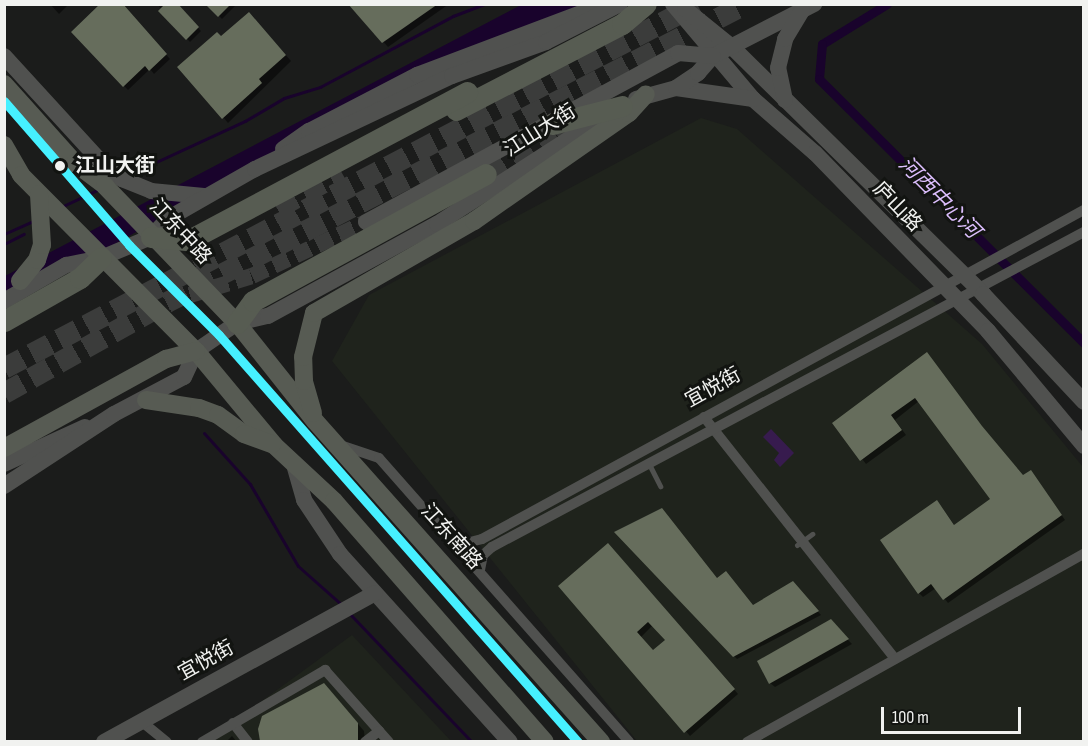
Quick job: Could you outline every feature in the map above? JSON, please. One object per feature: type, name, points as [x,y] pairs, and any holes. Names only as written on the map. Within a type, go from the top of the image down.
[{"type":"highway","points":[[342,172],[622,24],[646,4]]},
{"type":"highway","points":[[151,237],[189,240],[467,92]]},
{"type":"highway","points":[[552,124],[622,106]]},
{"type":"highway","points":[[237,323],[253,301],[486,174]]},
{"type":"highway","points":[[4,321],[80,278],[101,258]]},
{"type":"main road","name":"庐山路","points":[[673,4],[713,56],[753,99],[815,153],[959,301],[1083,446]]},
{"type":"main road","name":"庐山路","points":[[679,4],[732,47],[979,290],[1083,402]]},
{"type":"main road","points":[[255,170],[309,130],[417,75],[593,6],[618,5]]},
{"type":"main road","points":[[4,301],[66,265],[101,258],[151,237],[169,218],[204,196],[255,170],[452,76],[546,42],[618,5]]},
{"type":"main road","name":"江山大街","points":[[196,351],[237,323],[268,316],[437,224],[622,106],[646,94],[676,88],[698,73],[713,56],[808,8]]},
{"type":"main road","points":[[785,100],[778,68],[785,39],[808,8]]},
{"type":"main road","points":[[366,222],[552,124],[599,94],[678,53],[713,56]]},
{"type":"main road","points":[[4,56],[104,165],[122,179],[151,191],[204,196]]},
{"type":"main road","name":"江东中路","points":[[4,84],[75,163],[105,186],[151,237],[237,323],[269,362]]},
{"type":"main road","points":[[676,88],[753,99]]},
{"type":"main road","points":[[315,421],[304,381],[303,357],[314,313],[474,221],[629,113],[646,94]]},
{"type":"main road","points":[[4,145],[21,176]]},
{"type":"main road","points":[[104,165],[105,186]]},
{"type":"main road","points":[[4,166],[21,176],[196,351],[274,445],[295,468],[334,501],[545,741]]},
{"type":"main road","points":[[12,285],[37,260],[42,245],[39,194]]},
{"type":"main road","points":[[12,285],[53,272]]},
{"type":"main road","points":[[4,464],[146,400],[184,377],[196,351]]},
{"type":"main road","points":[[4,448],[165,359],[196,351]]},
{"type":"main road","name":"江东南路","points":[[269,362],[315,421],[338,444],[600,741]]},
{"type":"main road","points":[[146,400],[199,408],[218,415],[244,434],[274,445]]},
{"type":"main road","points":[[4,486],[114,414]]},
{"type":"main road","points":[[295,468],[304,500],[370,595],[510,741]]},
{"type":"main road","name":"宜悦街","points":[[104,741],[370,595]]},
{"type":"street","name":"宜悦街","points":[[453,539],[470,542],[482,539],[1083,210]]},
{"type":"street","name":"宜悦街","points":[[480,570],[483,555],[492,547],[959,301],[1083,232]]},
{"type":"street","points":[[704,417],[800,543],[895,658]]},
{"type":"street","points":[[338,444],[379,458],[453,539],[629,741]]},
{"type":"street","points":[[747,741],[1083,554]]},
{"type":"street","points":[[202,741],[325,670],[388,741]]},
{"type":"street","points":[[141,721],[167,741]]},
{"type":"street","points":[[233,723],[248,741]]},
{"type":"street","points":[[365,741],[380,731]]},
{"type":"lane","points":[[649,464],[660,486]]},
{"type":"lane","points":[[800,543],[812,534]]},
{"type":"shaded area","points":[[521,5],[582,5],[178,208],[5,307],[5,276]]},
{"type":"shaded area","points":[[701,118],[737,129],[982,344],[1083,467],[1083,741],[637,741],[332,361],[369,295]]},
{"type":"shaded area","points":[[771,429],[794,453],[780,467],[774,460],[779,453],[763,437]]},
{"type":"shaded area","points":[[352,635],[451,741],[206,742]]},
{"type":"building","points":[[100,4],[123,4],[167,54],[149,71],[145,66],[123,87],[71,32]]},
{"type":"building","points":[[165,4],[178,4],[199,27],[186,40],[158,11]]},
{"type":"building","points":[[205,4],[231,4],[218,17]]},
{"type":"building","points":[[348,4],[438,4],[382,43]]},
{"type":"building","points":[[249,12],[286,55],[259,79],[262,83],[222,119],[177,67],[217,32],[221,36]]},
{"type":"building","points":[[927,352],[982,426],[1023,475],[1031,470],[1062,515],[943,600],[931,584],[918,594],[880,540],[937,500],[954,525],[990,499],[915,398],[891,415],[902,430],[860,461],[832,423]]},
{"type":"building","points":[[662,508],[717,578],[726,571],[753,605],[793,581],[819,611],[733,657],[614,532]]},
{"type":"building","points":[[608,543],[735,689],[684,733],[558,586]],"holes":[[[648,622],[665,640],[653,650],[637,632]]]},
{"type":"building","points":[[831,619],[849,639],[769,684],[757,661]]},
{"type":"building","points":[[324,683],[358,723],[358,741],[260,741],[258,729],[262,716]]},
{"type":"waterway","points":[[128,175],[245,121],[284,98],[320,87],[453,16],[485,4]]},
{"type":"waterway","name":"河西中心河","points":[[887,4],[822,44],[819,79],[1084,343]]},
{"type":"waterway","points":[[63,206],[97,190]]},
{"type":"waterway","points":[[4,234],[35,220]]},
{"type":"waterway","points":[[4,234],[4,244]]},
{"type":"waterway","points":[[6,243],[24,234]]},
{"type":"waterway","points":[[204,433],[250,484],[298,566],[342,605]]},
{"type":"waterway","points":[[350,614],[472,742]]},
{"type":"tunnel","points":[[4,368],[697,4]]},
{"type":"tunnel","points":[[4,393],[167,302],[745,4]]},
{"type":"tunnel","points":[[486,174],[553,131],[568,115]]},
{"type":"tunnel","points":[[277,208],[342,172]]},
{"type":"tunnel","points":[[167,302],[252,276],[366,222]]},
{"type":"transit line","points":[[4,101],[129,245],[219,335],[578,742]]},
{"type":"place","name":"江山大街","points":[[60,166]]}]
